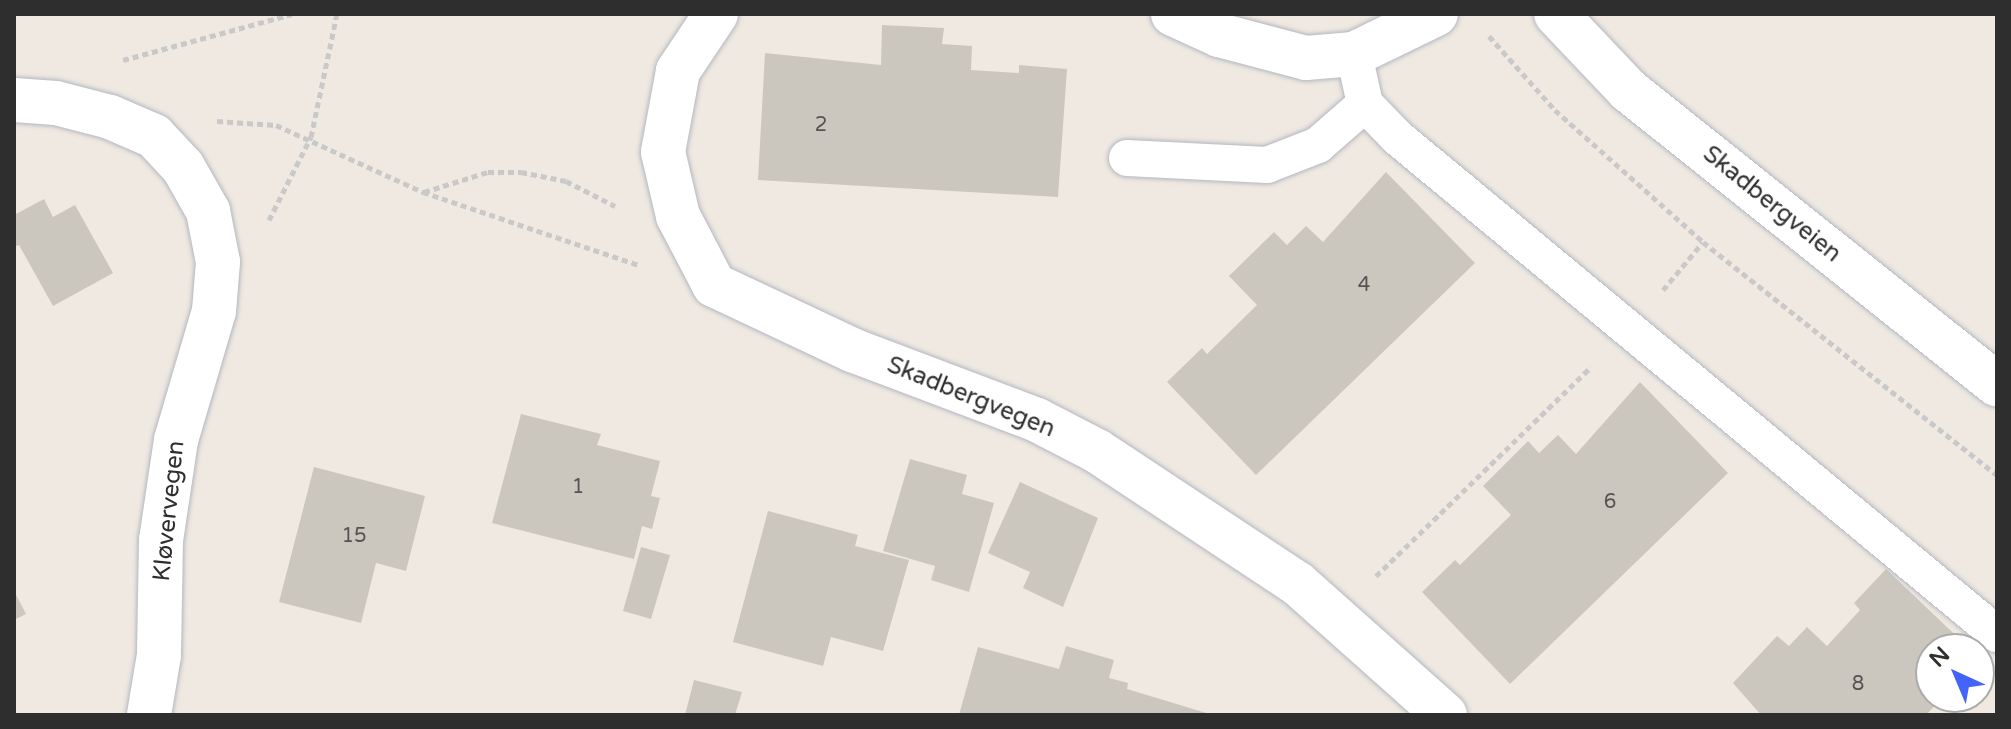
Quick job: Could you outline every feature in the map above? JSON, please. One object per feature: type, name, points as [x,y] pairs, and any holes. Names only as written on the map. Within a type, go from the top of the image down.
[{"type":"street","points":[[714,285],[678,216],[663,152],[678,71],[716,14]]},
{"type":"street","points":[[1173,14],[1219,35],[1306,58],[1354,54],[1436,14]]},
{"type":"street","name":"Skadbergveien","points":[[1556,14],[1628,90],[1997,385]]},
{"type":"street","points":[[14,100],[56,103],[110,117],[154,136]]},
{"type":"street","name":"Kløvervegen","points":[[149,715],[159,655],[161,540],[176,440],[214,311],[218,262],[208,211],[183,167],[154,136]]},
{"type":"street","name":"Skadbergvegen","points":[[714,285],[852,350],[1037,420],[1097,451],[1298,584],[1445,715]]},
{"type":"lane","points":[[1354,54],[1365,104],[1398,138],[1997,634]]},
{"type":"lane","points":[[1127,158],[1267,165],[1318,145],[1365,104]]},
{"type":"path","points":[[107,64],[292,14]]},
{"type":"path","points":[[263,233],[311,137],[337,14]]},
{"type":"path","points":[[1479,25],[1555,110],[1703,242],[1997,475]]},
{"type":"path","points":[[154,136],[229,119],[276,125],[311,137],[423,192],[589,253],[714,285]]},
{"type":"path","points":[[423,192],[488,172],[521,172],[566,181],[639,218],[678,216]]},
{"type":"path","points":[[1369,571],[1378,577],[1521,433]]},
{"type":"building","points":[[882,25],[944,28],[942,44],[972,46],[971,70],[1019,73],[1019,65],[1067,69],[1058,197],[758,180],[765,53],[881,65]]},
{"type":"building","points":[[1386,172],[1475,263],[1256,475],[1167,382],[1202,348],[1207,354],[1257,305],[1229,276],[1274,232],[1287,245],[1306,226],[1323,242]]},
{"type":"building","points":[[44,199],[53,217],[75,205],[113,273],[53,306],[19,245],[14,247],[14,215]]},
{"type":"building","points":[[1640,382],[1728,473],[1510,684],[1422,592],[1455,560],[1460,565],[1511,515],[1483,486],[1528,441],[1539,453],[1558,435],[1576,454]]},
{"type":"building","points":[[521,414],[601,434],[597,445],[660,461],[651,496],[660,498],[652,529],[642,526],[634,559],[492,523]]},
{"type":"building","points":[[910,459],[967,475],[962,494],[994,503],[969,592],[931,580],[935,566],[883,551]]},
{"type":"building","points":[[314,467],[425,496],[406,571],[376,563],[361,623],[279,602]]},
{"type":"building","points":[[1020,482],[1098,518],[1063,607],[1023,588],[1030,572],[988,553]]},
{"type":"building","points":[[768,511],[858,535],[855,546],[909,560],[883,651],[831,637],[823,666],[733,642]]},
{"type":"building","points":[[641,547],[670,555],[651,619],[623,611]]},
{"type":"building","points":[[1886,569],[1953,633],[1915,633],[1915,713],[1928,713],[1761,715],[1733,683],[1777,636],[1789,646],[1807,627],[1827,646],[1860,610],[1854,603]]},
{"type":"building","points":[[14,591],[26,614],[14,620]]},
{"type":"building","points":[[1066,646],[1114,660],[1109,678],[1128,683],[1127,689],[1213,715],[959,715],[978,647],[1059,669]]},
{"type":"building","points":[[694,680],[742,692],[735,715],[685,715]]}]
